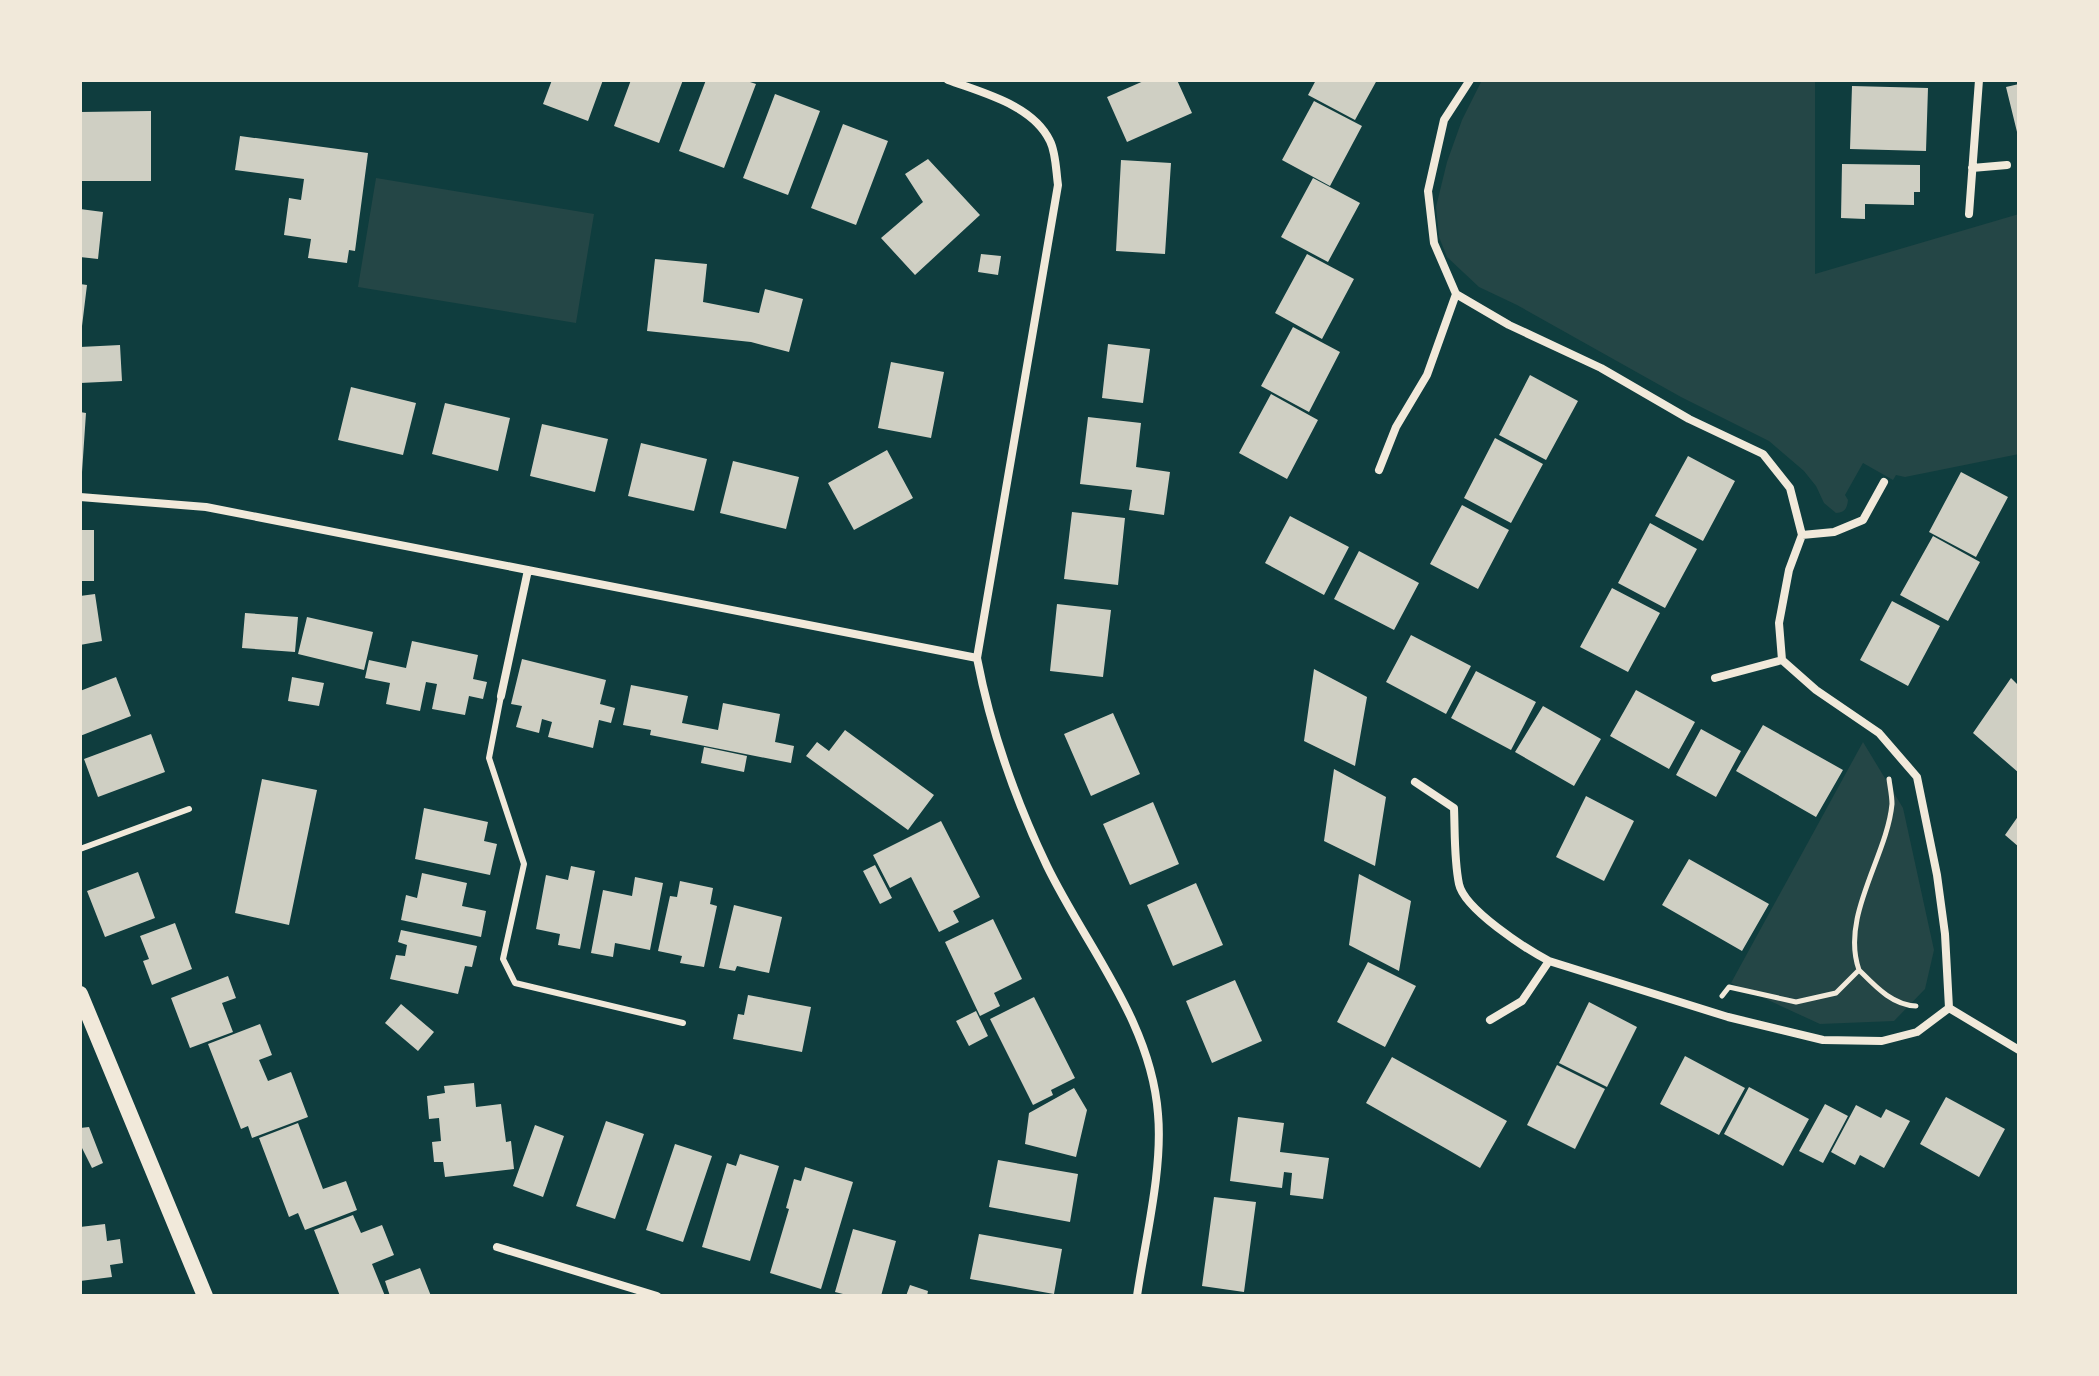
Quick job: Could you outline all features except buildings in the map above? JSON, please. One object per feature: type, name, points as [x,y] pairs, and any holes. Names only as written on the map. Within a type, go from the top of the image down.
[{"type":"main road","points":[[80,994],[86,1025],[205,1296]]},
{"type":"street","points":[[948,80],[1003,101],[1038,122],[1052,143],[1058,185],[977,658],[986,704],[1012,786],[1047,866],[1134,1020],[1150,1067],[1158,1114],[1159,1153],[1137,1296]]},
{"type":"street","points":[[1470,80],[1444,120],[1428,191],[1434,243],[1456,294],[1509,325],[1601,368],[1689,419],[1763,454],[1790,488],[1802,535],[1789,570],[1779,623],[1782,660],[1816,690],[1879,733],[1917,777],[1943,919],[1949,1008]]},
{"type":"street","points":[[1969,214],[1979,80]]},
{"type":"street","points":[[1972,168],[2007,165]]},
{"type":"street","points":[[1379,470],[1396,427],[1427,375],[1456,294]]},
{"type":"street","points":[[1802,535],[1834,532],[1863,520],[1884,482]]},
{"type":"street","points":[[80,497],[206,507],[977,658]]},
{"type":"street","points":[[501,696],[528,570]]},
{"type":"street","points":[[1715,678],[1782,660]]},
{"type":"street","points":[[1415,782],[1454,808],[1459,887],[1485,917],[1522,946],[1549,961],[1709,1012],[1823,1040],[1882,1041],[1917,1032],[1949,1008]]},
{"type":"street","points":[[1490,1020],[1522,1001],[1549,961]]},
{"type":"street","points":[[1949,1008],[2019,1050]]},
{"type":"street","points":[[497,1247],[657,1296]]},
{"type":"lane","points":[[501,696],[489,758],[524,864],[503,959],[515,983],[683,1023]]},
{"type":"lane","points":[[80,849],[189,809]]},
{"type":"path","points":[[1879,733],[1892,802],[1859,913],[1855,959],[1859,970],[1878,990],[1900,1003],[1949,1008]]},
{"type":"path","points":[[1709,1012],[1729,987],[1796,1002],[1836,993],[1859,970]]},
{"type":"shaded area","points":[[1482,80],[1815,80],[1815,274],[2019,214],[2019,454],[1905,477],[1896,475],[1893,480],[1863,463],[1845,495],[1848,500],[1846,508],[1836,513],[1824,503],[1804,471],[1769,441],[1681,397],[1479,287],[1447,257],[1439,237],[1436,207],[1462,120]]},
{"type":"shaded area","points":[[376,178],[594,214],[576,323],[358,287]]},
{"type":"shaded area","points":[[1863,742],[1903,808],[1934,950],[1925,989],[1894,1021],[1820,1024],[1731,983]]}]
